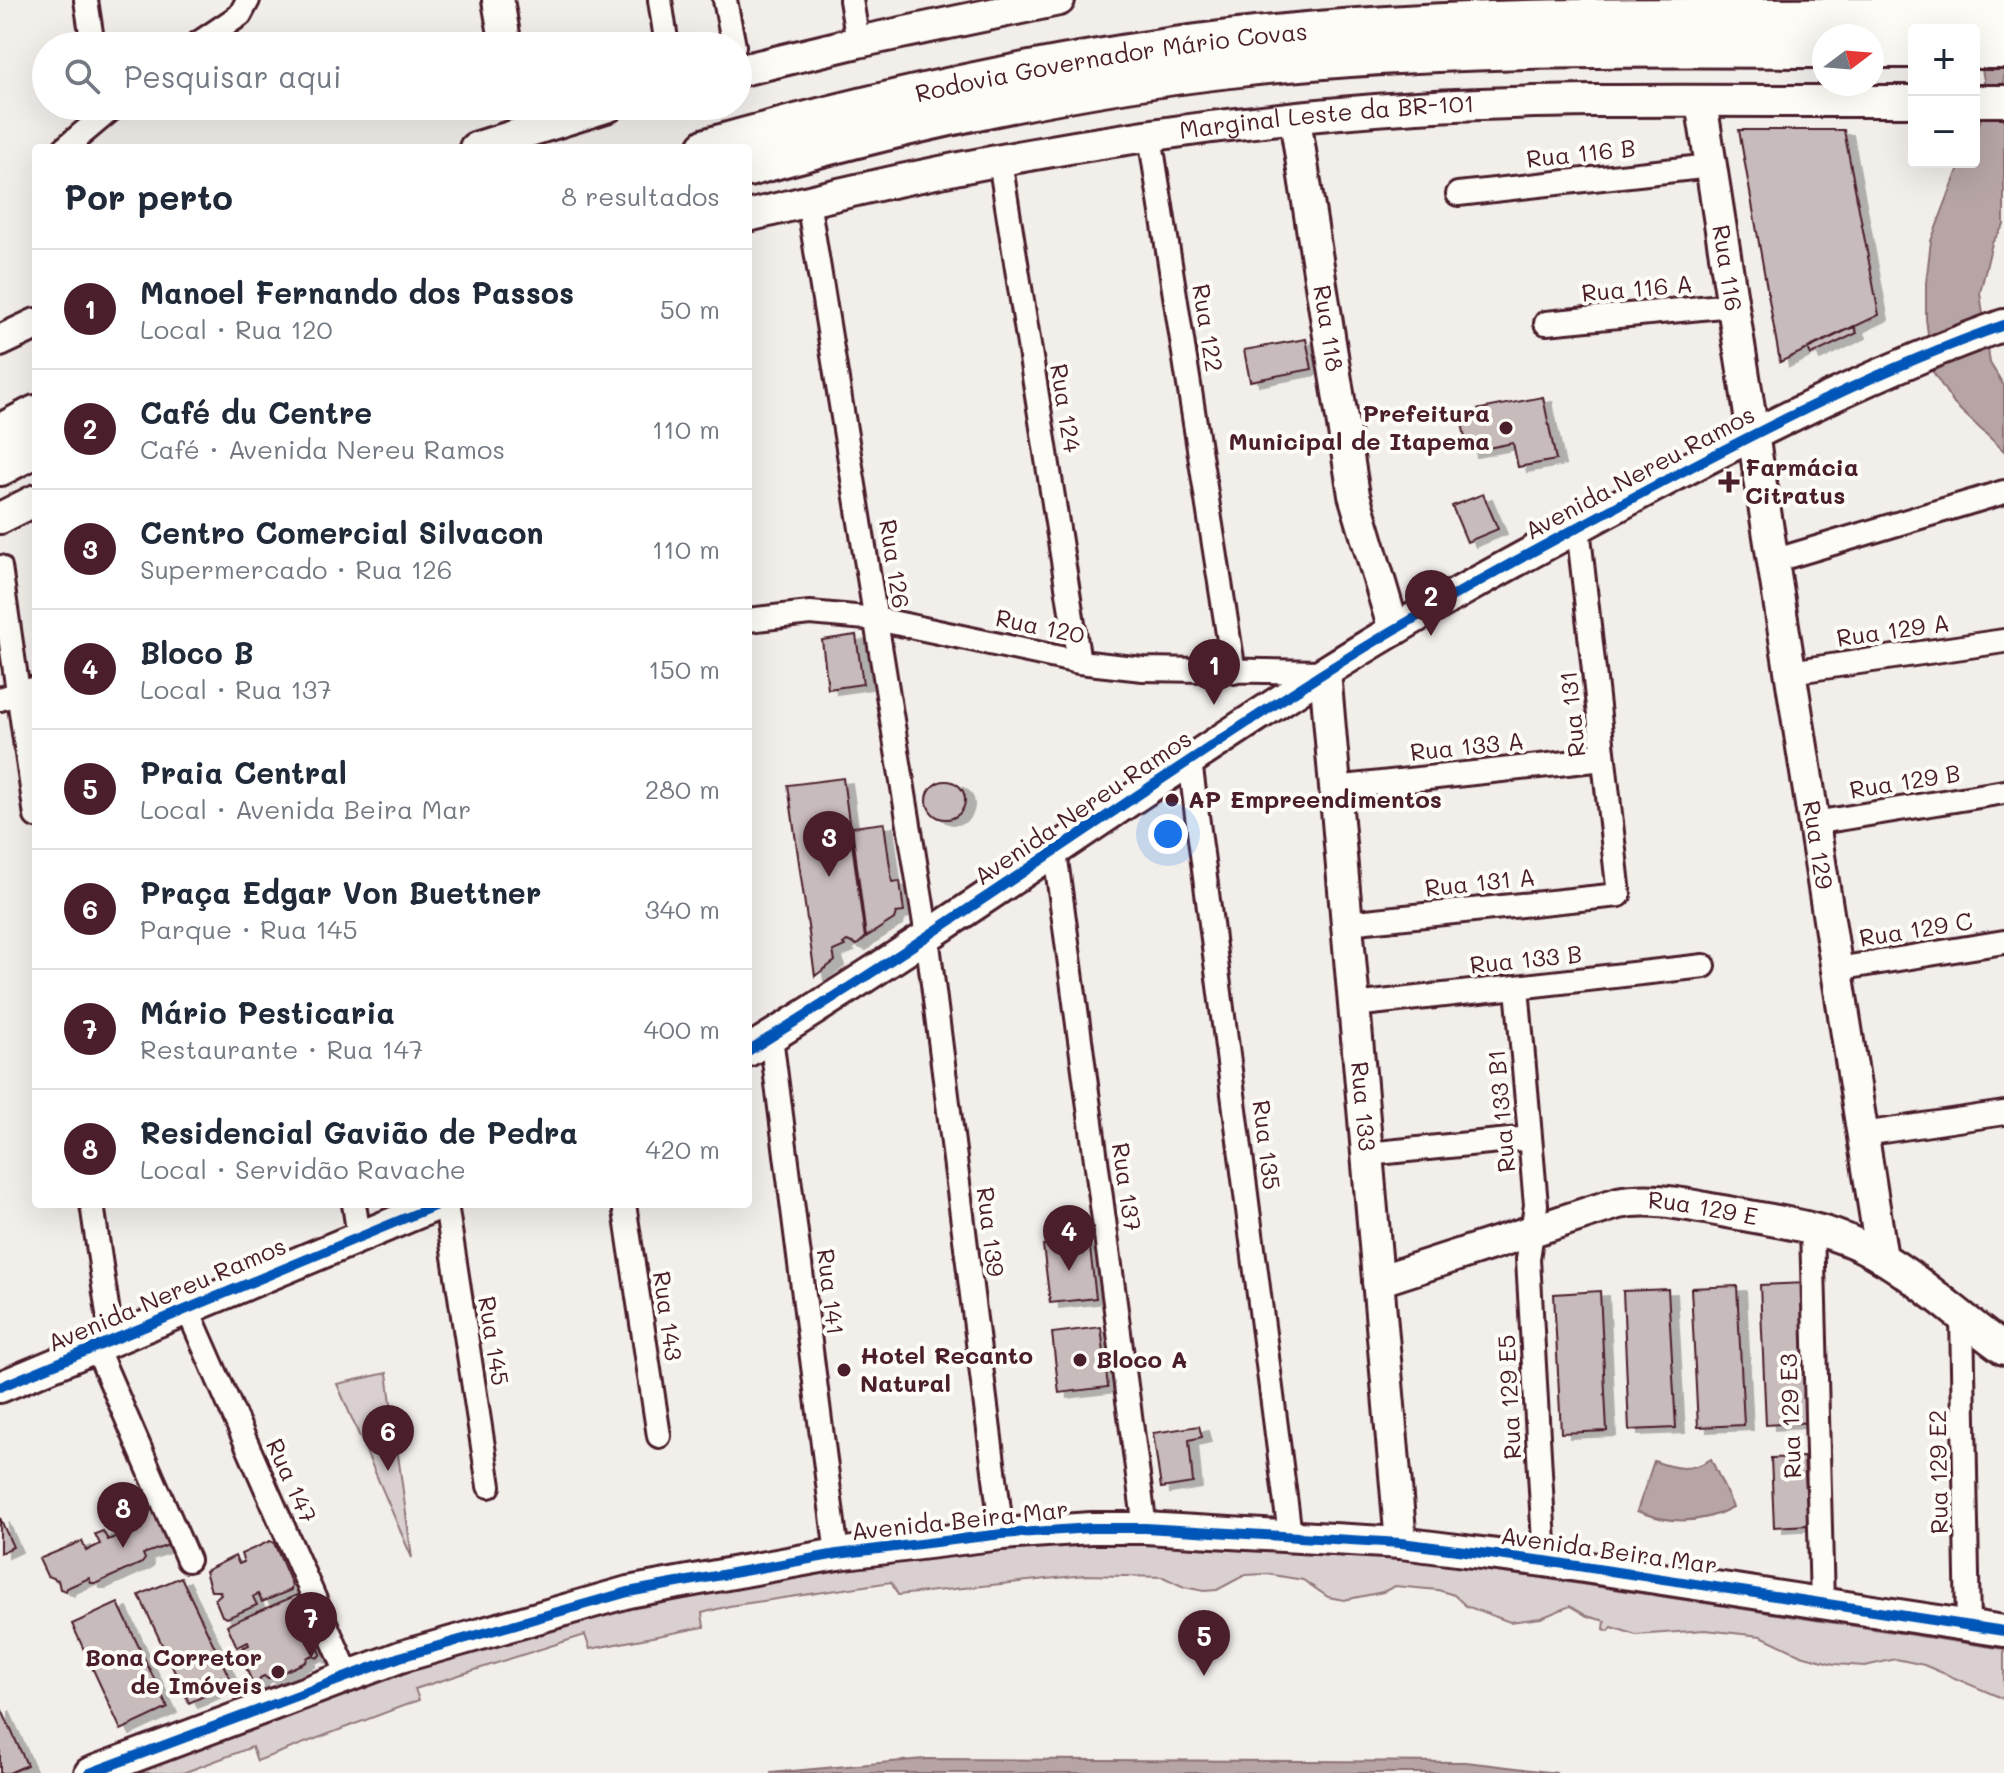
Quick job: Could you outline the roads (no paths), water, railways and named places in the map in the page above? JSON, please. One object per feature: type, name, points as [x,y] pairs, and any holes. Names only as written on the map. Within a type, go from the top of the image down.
[{"type":"highway","name":"Rodovia Governador Mário Covas","points":[[722,144],[858,107],[971,83],[1137,52],[1230,39],[1362,27],[1557,19],[2004,18]]},
{"type":"highway","name":"Rodovia Governador Mário Covas","points":[[752,166],[884,131],[992,108],[1147,79],[1239,67],[1430,51],[1548,47],[1812,48]]},
{"type":"highway","points":[[1884,48],[1908,48]]},
{"type":"highway","points":[[1980,49],[2004,49]]},
{"type":"highway","points":[[0,434],[32,417]]},
{"type":"highway","points":[[0,466],[32,449]]},
{"type":"main road","points":[[498,0],[504,32]]},
{"type":"main road","points":[[752,67],[993,7],[1059,0]]},
{"type":"main road","name":"Marginal Leste da BR-101","points":[[752,215],[1000,161],[1150,136],[1295,119],[1465,105],[1908,101]]},
{"type":"main road","points":[[1980,101],[2004,101]]},
{"type":"main road","name":"Rua 116","points":[[1701,102],[1753,434]]},
{"type":"main road","name":"Rua 118","points":[[1295,119],[1354,495],[1394,630]]},
{"type":"main road","points":[[481,144],[517,120]]},
{"type":"main road","points":[[0,341],[32,326]]},
{"type":"main road","name":"Avenida Nereu Ramos","points":[[760,1044],[1325,672],[1394,630],[1753,434],[1913,361],[2002,326]]},
{"type":"main road","name":"Rua 129","points":[[1753,434],[1882,1258]]},
{"type":"main road","points":[[0,518],[32,502]]},
{"type":"main road","name":"Rua 133","points":[[1325,672],[1401,1543]]},
{"type":"main road","name":"Rua 129 E","points":[[1378,1281],[1618,1203],[1649,1200],[1812,1228],[1860,1246],[1882,1258],[2004,1349]]},
{"type":"main road","name":"Avenida Nereu Ramos","points":[[0,1387],[429,1208]]},
{"type":"main road","name":"Avenida Beira Mar","points":[[90,1773],[348,1675],[446,1642],[628,1592],[837,1554],[1002,1534],[1145,1528],[1401,1543],[1545,1561],[2004,1631]]},
{"type":"street","points":[[86,0],[91,32]]},
{"type":"street","points":[[215,32],[240,15],[248,0]]},
{"type":"street","points":[[660,0],[665,32]]},
{"type":"street","points":[[725,0],[731,32]]},
{"type":"street","points":[[851,0],[858,42]]},
{"type":"street","points":[[69,144],[95,120]]},
{"type":"street","name":"Rua 122","points":[[1150,136],[1234,672]]},
{"type":"street","name":"Rua 124","points":[[1000,161],[1079,662]]},
{"type":"street","name":"Rua 116 B","points":[[1458,194],[1711,166]]},
{"type":"street","name":"Rua 126","points":[[808,201],[927,936]]},
{"type":"street","name":"Rua 116 A","points":[[1546,323],[1732,305]]},
{"type":"street","points":[[1773,561],[2004,492]]},
{"type":"street","name":"Rua 131","points":[[1578,527],[1619,895]]},
{"type":"street","points":[[0,567],[32,789]]},
{"type":"street","name":"Rua 120","points":[[752,620],[810,613],[877,619],[1079,662],[1143,669],[1325,672]]},
{"type":"street","name":"Rua 129 A","points":[[1790,672],[2004,641]]},
{"type":"street","name":"Rua 133 A","points":[[1335,788],[1604,759]]},
{"type":"street","name":"Rua 135","points":[[1190,761],[1290,1535]]},
{"type":"street","name":"Rua 129 B","points":[[1814,823],[2004,792]]},
{"type":"street","name":"Rua 137","points":[[1055,852],[1145,1528]]},
{"type":"street","name":"Rua 131 A","points":[[1347,923],[1619,895]]},
{"type":"street","name":"Rua 139","points":[[927,936],[1002,1534]]},
{"type":"street","name":"Rua 129 C","points":[[1837,969],[2004,942]]},
{"type":"street","name":"Rua 133 B","points":[[1354,1005],[1704,966]]},
{"type":"street","name":"Rua 133 B1","points":[[1517,987],[1536,1205],[1533,1231]]},
{"type":"street","name":"Rua 141","points":[[760,1044],[837,1554]]},
{"type":"street","points":[[1863,1134],[2004,1113]]},
{"type":"street","points":[[1367,1154],[1530,1138]]},
{"type":"street","points":[[92,1208],[104,1344],[188,1560]]},
{"type":"street","points":[[355,1208],[359,1236]]},
{"type":"street","name":"Rua 145","points":[[447,1208],[489,1486]]},
{"type":"street","name":"Rua 143","points":[[625,1208],[659,1436]]},
{"type":"street","name":"Rua 129 E3","points":[[1812,1228],[1822,1603]]},
{"type":"street","name":"Rua 129 E5","points":[[1533,1231],[1528,1259],[1545,1561]]},
{"type":"street","name":"Rua 147","points":[[187,1308],[348,1675]]},
{"type":"street","name":"Rua 129 E2","points":[[1962,1318],[1968,1625]]},
{"type":"place","name":"Prefeitura Municipal de Itapema","points":[[1506,428]]},
{"type":"place","name":"Farmácia Citratus","points":[[1729,482]]},
{"type":"place","name":"Café du Centre","points":[[1431,636]]},
{"type":"place","name":"Manoel Fernando dos Passos","points":[[1214,705]]},
{"type":"place","name":"AP Empreendimentos","points":[[1172,800]]},
{"type":"place","name":"Centro Comercial Silvacon","points":[[829,877]]},
{"type":"place","name":"Bloco B","points":[[1069,1271]]},
{"type":"place","name":"Bloco A","points":[[1080,1360]]},
{"type":"place","name":"Hotel Recanto Natural","points":[[844,1370]]},
{"type":"place","name":"Praça Edgar Von Buettner","points":[[388,1471]]},
{"type":"place","name":"Residencial Gavião de Pedra","points":[[123,1548]]},
{"type":"place","name":"Mário Pesticaria","points":[[311,1658]]},
{"type":"place","name":"Bona Corretor de Imóveis","points":[[278,1672]]},
{"type":"place","name":"Praia Central","points":[[1204,1676]]}]
